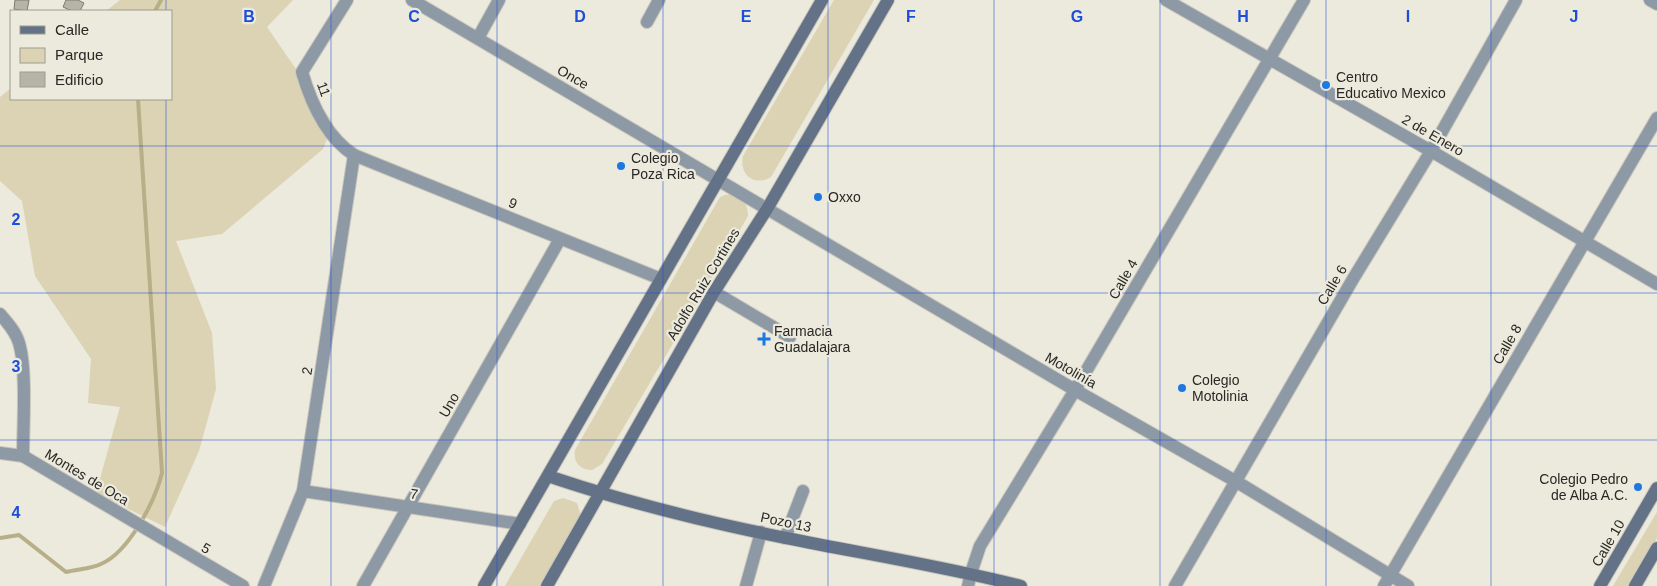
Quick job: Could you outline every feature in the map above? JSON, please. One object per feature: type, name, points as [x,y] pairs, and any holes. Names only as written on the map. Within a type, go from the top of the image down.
[{"type":"main road","points":[[484,586],[822,0]]},
{"type":"main road","name":"Adolfo Ruiz Cortines","points":[[547,586],[714,292],[768,209],[888,0]]},
{"type":"main road","name":"Pozo 13","points":[[548,476],[599,493],[785,538],[969,580],[1021,586]]},
{"type":"main road","name":"Calle 10","points":[[1600,586],[1657,488]]},
{"type":"main road","points":[[1635,586],[1657,548]]},
{"type":"street","name":"11","points":[[347,0],[302,72],[313,104],[340,146],[354,155]]},
{"type":"street","name":"Once","points":[[412,0],[719,180]]},
{"type":"street","points":[[478,38],[499,0]]},
{"type":"street","points":[[647,22],[659,0]]},
{"type":"street","name":"2 de Enero","points":[[1166,0],[1431,150],[1657,284]]},
{"type":"street","name":"Calle 4","points":[[969,580],[980,546],[1075,390],[1304,0]]},
{"type":"street","name":"Calle 6","points":[[1175,586],[1237,482],[1314,345],[1431,150],[1516,0]]},
{"type":"street","points":[[1650,0],[1657,4]]},
{"type":"street","name":"Calle 8","points":[[1387,581],[1657,118]]},
{"type":"street","name":"9","points":[[354,155],[661,279]]},
{"type":"street","name":"2","points":[[264,586],[303,490],[354,155]]},
{"type":"street","name":"Motolinía","points":[[719,180],[1075,390],[1237,482],[1387,581],[1408,586]]},
{"type":"street","name":"Uno","points":[[363,586],[560,238]]},
{"type":"street","points":[[714,292],[790,337]]},
{"type":"street","points":[[0,314],[10,326],[19,343],[22,362],[23,456]]},
{"type":"street","name":"Montes de Oca","points":[[0,453],[23,456],[154,535]]},
{"type":"street","name":"7","points":[[303,490],[408,508],[520,524]]},
{"type":"street","points":[[785,538],[803,490]]},
{"type":"street","points":[[746,586],[761,532]]},
{"type":"street","name":"5","points":[[154,535],[243,586]]},
{"type":"green space","points":[[120,0],[293,0],[267,27],[333,123],[323,149],[222,234],[176,241],[212,333],[216,389],[199,451],[165,527],[96,493],[120,407],[88,403],[91,359],[35,276],[22,201],[0,181],[0,97],[10,89],[10,100],[172,100],[172,10],[107,10]]},
{"type":"green space","points":[[834,0],[874,0],[771,177],[765,180],[754,180],[743,169],[743,156]]},
{"type":"green space","points":[[734,195],[742,200],[748,211],[748,216],[602,464],[592,470],[584,469],[576,462],[575,450],[720,197]]},
{"type":"green space","points":[[563,498],[577,503],[581,516],[541,586],[505,586],[554,501]]},
{"type":"green space","points":[[1657,512],[1657,538],[1629,586],[1613,586]]},
{"type":"building","points":[[15,0],[29,0],[27,10],[14,9]]},
{"type":"building","points":[[66,0],[78,0],[84,3],[80,10],[70,10],[63,7]]},
{"type":"waterway","points":[[156,10],[161,0]]},
{"type":"waterway","points":[[0,538],[19,535],[66,572],[97,566],[111,558],[131,537],[147,511],[159,484],[162,473],[138,100]]},
{"type":"place","name":"Centro Educativo Mexico","points":[[1326,85]]},
{"type":"place","name":"Colegio Poza Rica","points":[[621,166]]},
{"type":"place","name":"Oxxo","points":[[818,197]]},
{"type":"place","name":"Farmacia Guadalajara","points":[[764,339]]},
{"type":"place","name":"Colegio Motolinia","points":[[1182,388]]},
{"type":"place","name":"Colegio Pedro de Alba A.C.","points":[[1638,487]]}]
